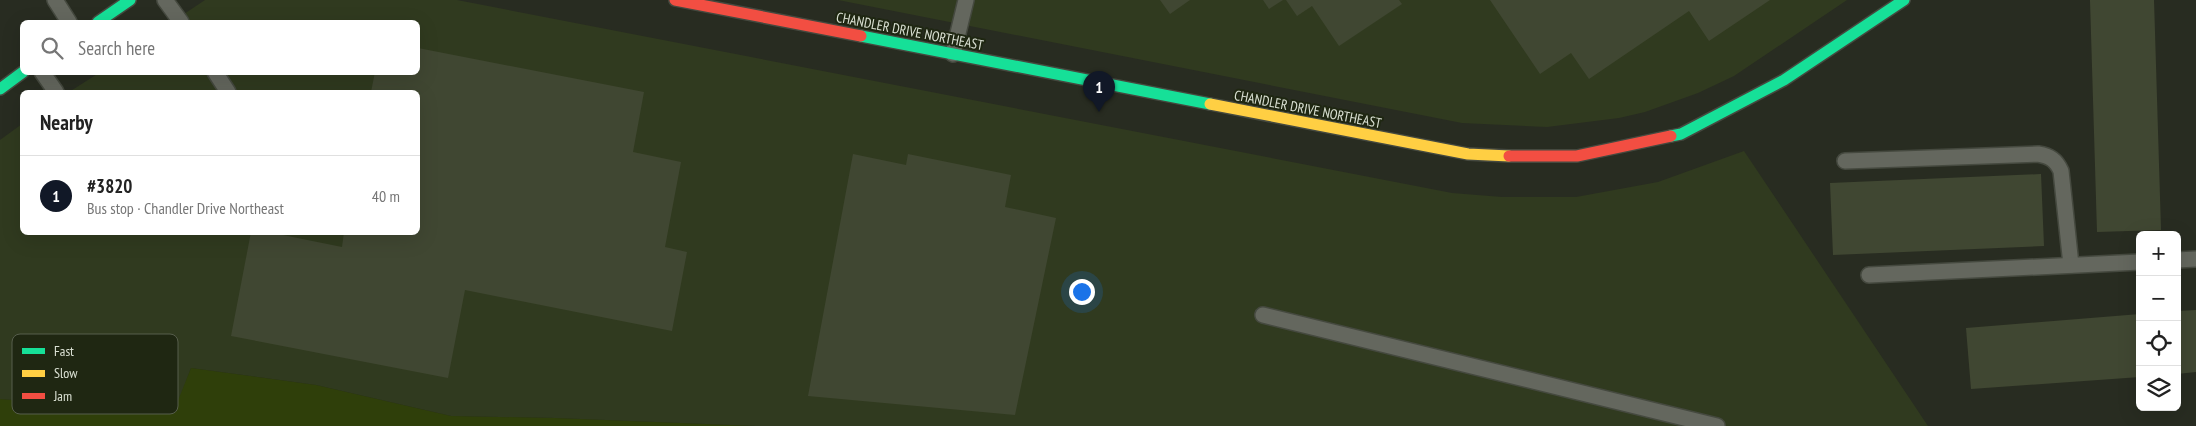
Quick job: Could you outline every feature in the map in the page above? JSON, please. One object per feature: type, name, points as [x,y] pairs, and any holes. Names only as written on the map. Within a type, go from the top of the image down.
[{"type":"street","points":[[101,20],[130,0]]},
{"type":"street","name":"CHANDLER DRIVE NORTHEAST","points":[[675,0],[1468,154],[1521,157],[1577,156],[1681,134],[1784,80],[1904,0]]},
{"type":"street","points":[[0,89],[20,75]]},
{"type":"lane","points":[[56,0],[68,20]]},
{"type":"lane","points":[[165,0],[179,20]]},
{"type":"lane","points":[[953,54],[966,0]]},
{"type":"lane","points":[[44,75],[55,90]]},
{"type":"lane","points":[[217,75],[227,90]]},
{"type":"lane","points":[[1846,161],[2038,154],[2048,156],[2056,162],[2061,171],[2071,265]]},
{"type":"lane","points":[[2181,260],[2196,259]]},
{"type":"lane","points":[[1869,275],[2136,262]]},
{"type":"lane","points":[[1262,315],[1717,426]]},
{"type":"shaded area","points":[[205,0],[457,0],[1452,193],[1502,197],[1576,197],[1658,182],[1744,151],[1928,426],[755,426],[451,416],[316,385],[191,368],[178,403],[178,334],[12,334],[12,400],[0,399],[0,140],[20,125],[20,235],[420,235],[420,90],[72,90],[96,75],[420,75],[420,20],[175,20]]},
{"type":"shaded area","points":[[838,0],[1847,0],[1734,76],[1698,93],[1645,112],[1619,118],[1547,127],[1462,123]]},
{"type":"green space","points":[[191,368],[316,385],[451,416],[755,426],[0,426],[0,399],[12,400],[12,414],[178,414],[178,400]]},
{"type":"building","points":[[1160,0],[1190,0],[1170,14]]},
{"type":"building","points":[[1263,0],[1283,0],[1269,9]]},
{"type":"building","points":[[1286,0],[1399,0],[1402,4],[1339,46],[1312,6],[1297,16]]},
{"type":"building","points":[[1490,0],[1770,0],[1709,41],[1689,11],[1589,79],[1571,53],[1540,74]]},
{"type":"building","points":[[2090,0],[2154,0],[2161,230],[2097,232]]},
{"type":"building","points":[[420,48],[644,92],[633,152],[681,162],[665,247],[687,252],[672,331],[465,290],[448,378],[231,336],[250,235],[283,235],[342,247],[344,235],[420,235],[420,90],[371,90],[374,75],[420,75]]},
{"type":"building","points":[[853,154],[906,165],[908,154],[1011,175],[1005,207],[1056,218],[1015,415],[808,396]]},
{"type":"building","points":[[2041,174],[2044,246],[1833,255],[1830,183]]},
{"type":"building","points":[[2196,310],[2196,372],[2181,374],[2181,311]]},
{"type":"building","points":[[2136,314],[2136,377],[1971,389],[1966,328]]},
{"type":"traffic: fast","points":[[101,20],[130,0]]},
{"type":"traffic: fast","points":[[1671,136],[1681,134],[1784,80],[1904,0]]},
{"type":"traffic: fast","points":[[861,36],[1210,104]]},
{"type":"traffic: fast","points":[[0,89],[20,74]]},
{"type":"traffic: slow","points":[[1210,104],[1468,154],[1509,156]]},
{"type":"traffic: jam","points":[[675,0],[861,36]]},
{"type":"traffic: jam","points":[[1509,156],[1577,156],[1671,136]]},
{"type":"place","name":"#3820","points":[[1099,112]]}]
